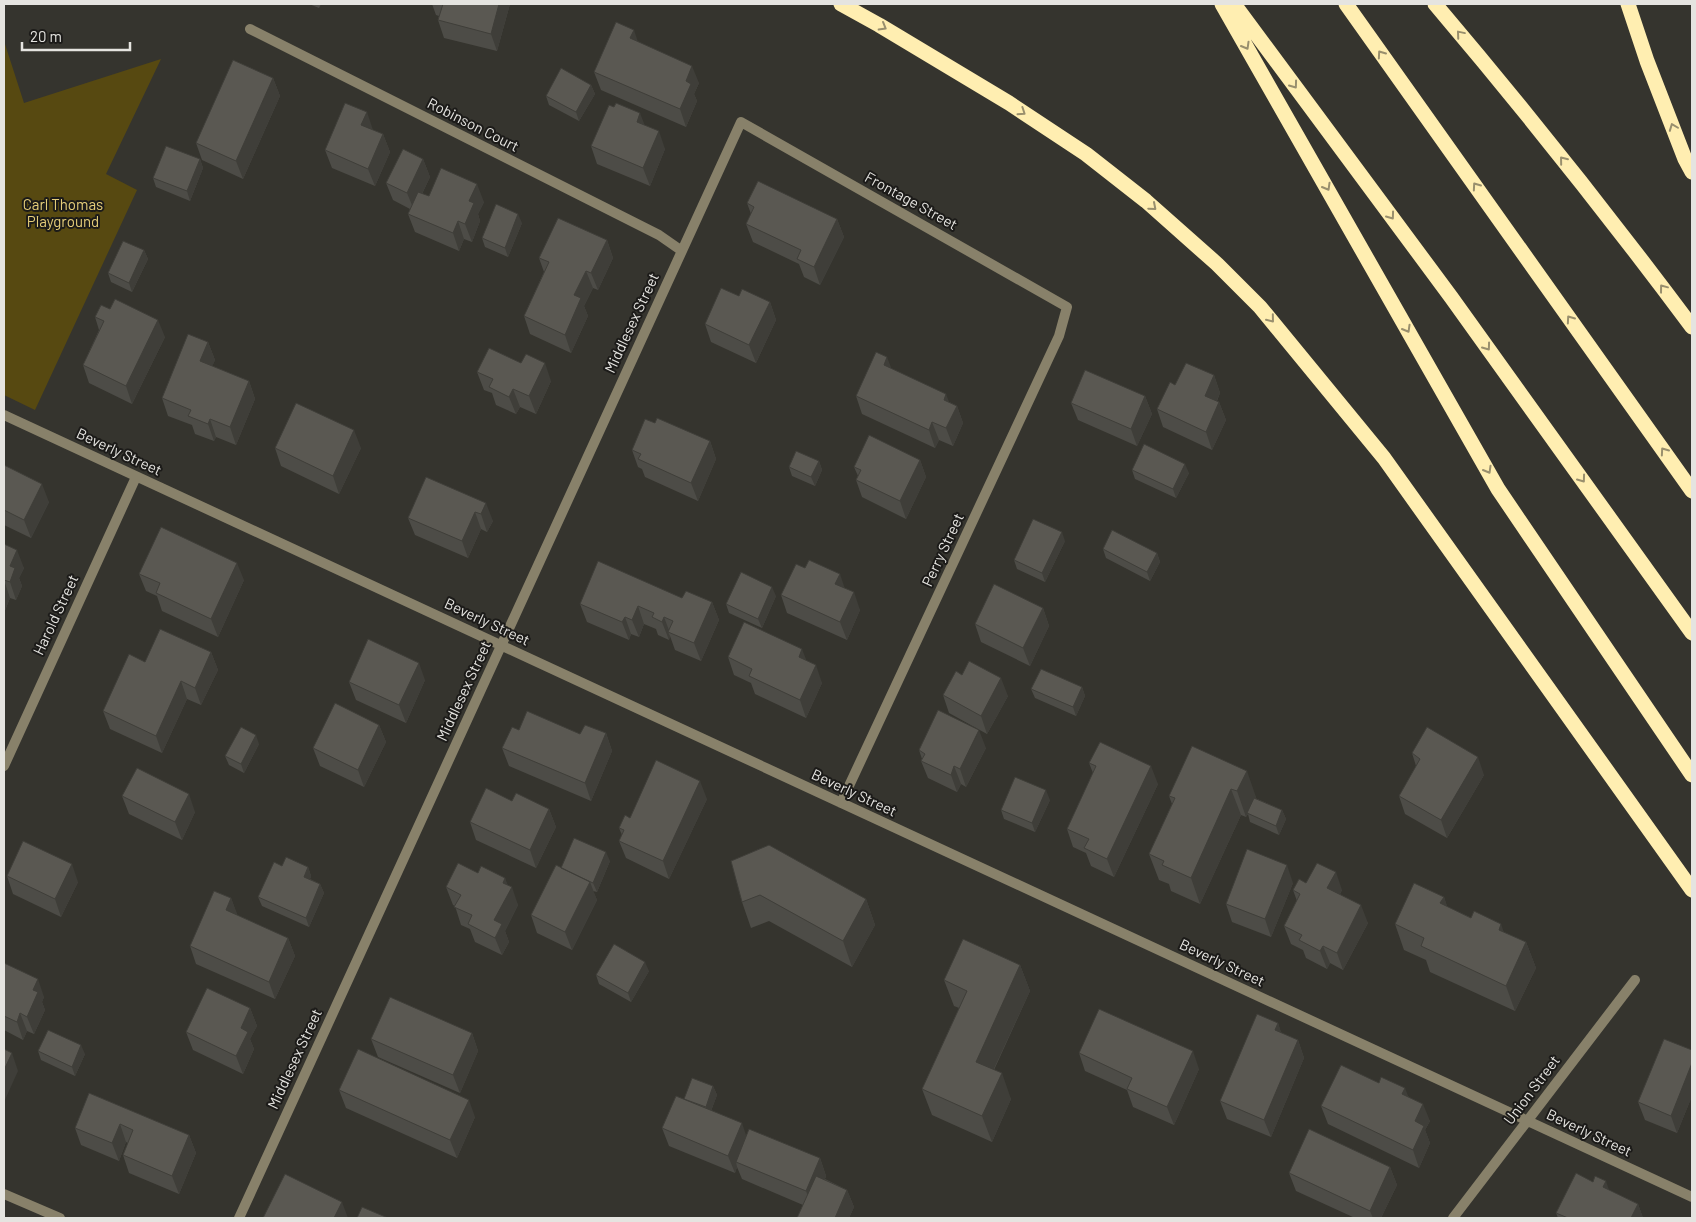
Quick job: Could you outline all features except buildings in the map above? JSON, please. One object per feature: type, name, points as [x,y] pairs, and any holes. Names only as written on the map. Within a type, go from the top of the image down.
[{"type":"highway","points":[[840,4],[880,25],[1010,103],[1086,154],[1146,201],[1217,264],[1260,307],[1384,458],[1692,890]]},
{"type":"highway","points":[[1222,4],[1498,489],[1692,775]]},
{"type":"highway","points":[[1234,4],[1451,297],[1692,633]]},
{"type":"highway","points":[[1346,4],[1692,491]]},
{"type":"highway","points":[[1435,4],[1471,46],[1619,231],[1692,327]]},
{"type":"highway","points":[[1628,4],[1647,61],[1685,159],[1692,172]]},
{"type":"street","name":"Robinson Court","points":[[250,29],[659,235],[682,251]]},
{"type":"street","name":"Middlesex Street","points":[[239,1218],[741,122]]},
{"type":"street","name":"Frontage Street","points":[[741,122],[1067,307]]},
{"type":"street","name":"Perry Street","points":[[841,803],[1060,336],[1067,307]]},
{"type":"street","name":"Beverly Street","points":[[4,415],[1692,1197]]},
{"type":"street","name":"Harold Street","points":[[4,766],[136,477]]},
{"type":"street","name":"Union Street","points":[[1453,1218],[1635,980]]},
{"type":"street","points":[[4,1194],[60,1218]]},
{"type":"green space","name":"Carl Thomas Playground","points":[[4,41],[24,103],[161,59],[106,174],[137,190],[35,410],[4,395]]}]
